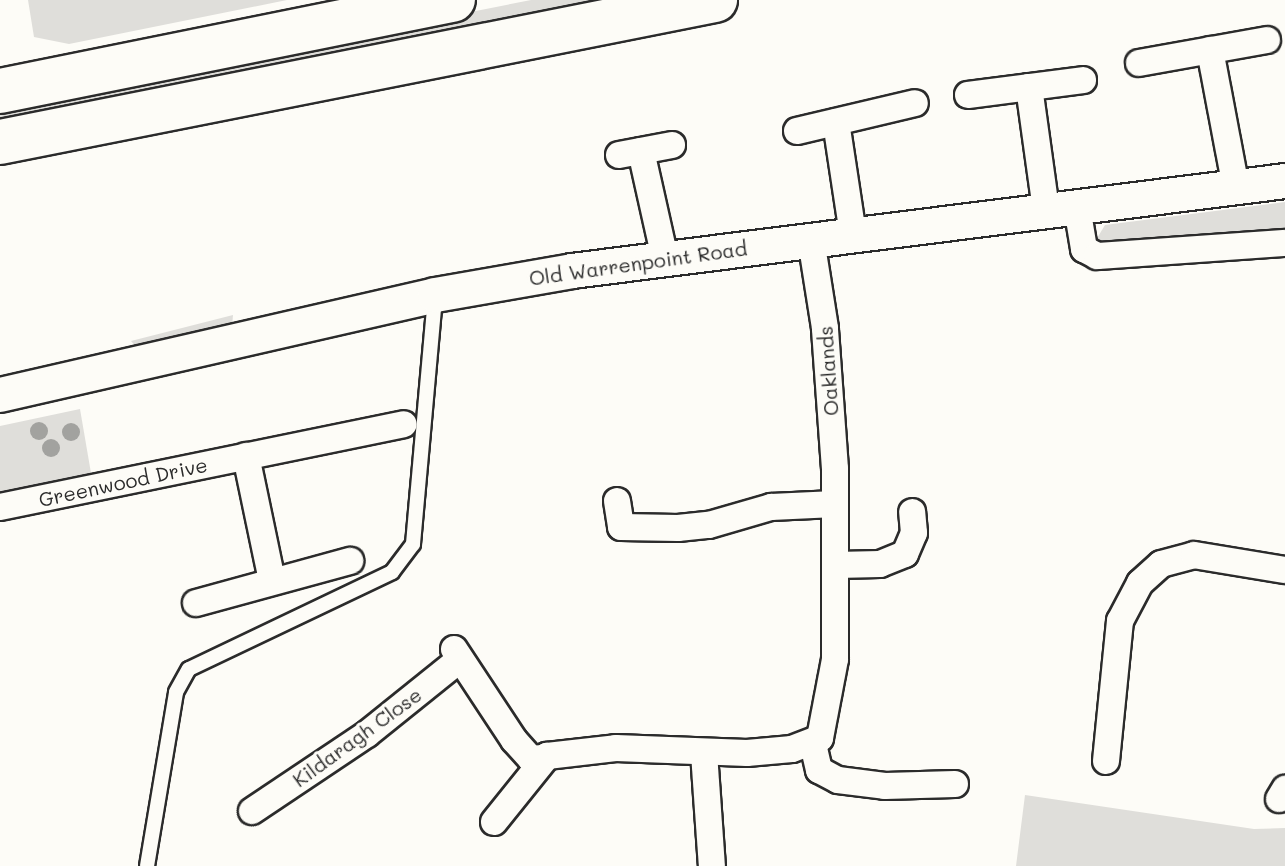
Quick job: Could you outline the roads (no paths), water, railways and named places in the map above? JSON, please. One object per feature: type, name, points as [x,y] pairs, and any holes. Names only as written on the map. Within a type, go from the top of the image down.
[{"type":"highway","points":[[0,91],[453,0]]},
{"type":"highway","points":[[0,142],[715,0]]},
{"type":"street","points":[[1139,63],[1267,40]]},
{"type":"street","points":[[1210,50],[1236,188]]},
{"type":"street","points":[[968,95],[1083,80]]},
{"type":"street","points":[[1029,87],[1061,208],[1084,249],[1097,256],[1285,243]]},
{"type":"street","points":[[797,131],[915,103]]},
{"type":"street","points":[[836,122],[853,235]]},
{"type":"street","points":[[665,258],[630,153],[672,145]]},
{"type":"street","name":"Old Warrenpoint Road","points":[[0,395],[435,295],[665,258],[1285,181]]},
{"type":"street","name":"Oaklands","points":[[811,240],[825,328],[836,565],[833,672],[827,713],[813,744]]},
{"type":"street","name":"Greenwood Drive","points":[[0,507],[404,424]]},
{"type":"street","points":[[246,456],[272,580]]},
{"type":"street","points":[[617,501],[621,527],[678,528],[709,525],[771,507],[835,504]]},
{"type":"street","points":[[836,565],[880,564],[905,554],[914,533],[912,512]]},
{"type":"street","points":[[1106,761],[1120,621],[1140,583],[1161,564],[1194,555],[1285,570]]},
{"type":"street","points":[[196,603],[350,561]]},
{"type":"street","name":"Kildaragh Close","points":[[252,811],[367,734],[456,655],[514,740],[531,759],[543,758]]},
{"type":"street","points":[[494,822],[543,758],[616,748],[704,753],[813,744],[819,770],[838,780],[885,786],[955,784]]},
{"type":"street","points":[[704,753],[712,866]]},
{"type":"lane","points":[[147,866],[176,692],[189,669],[392,572],[413,544],[435,295]]}]
